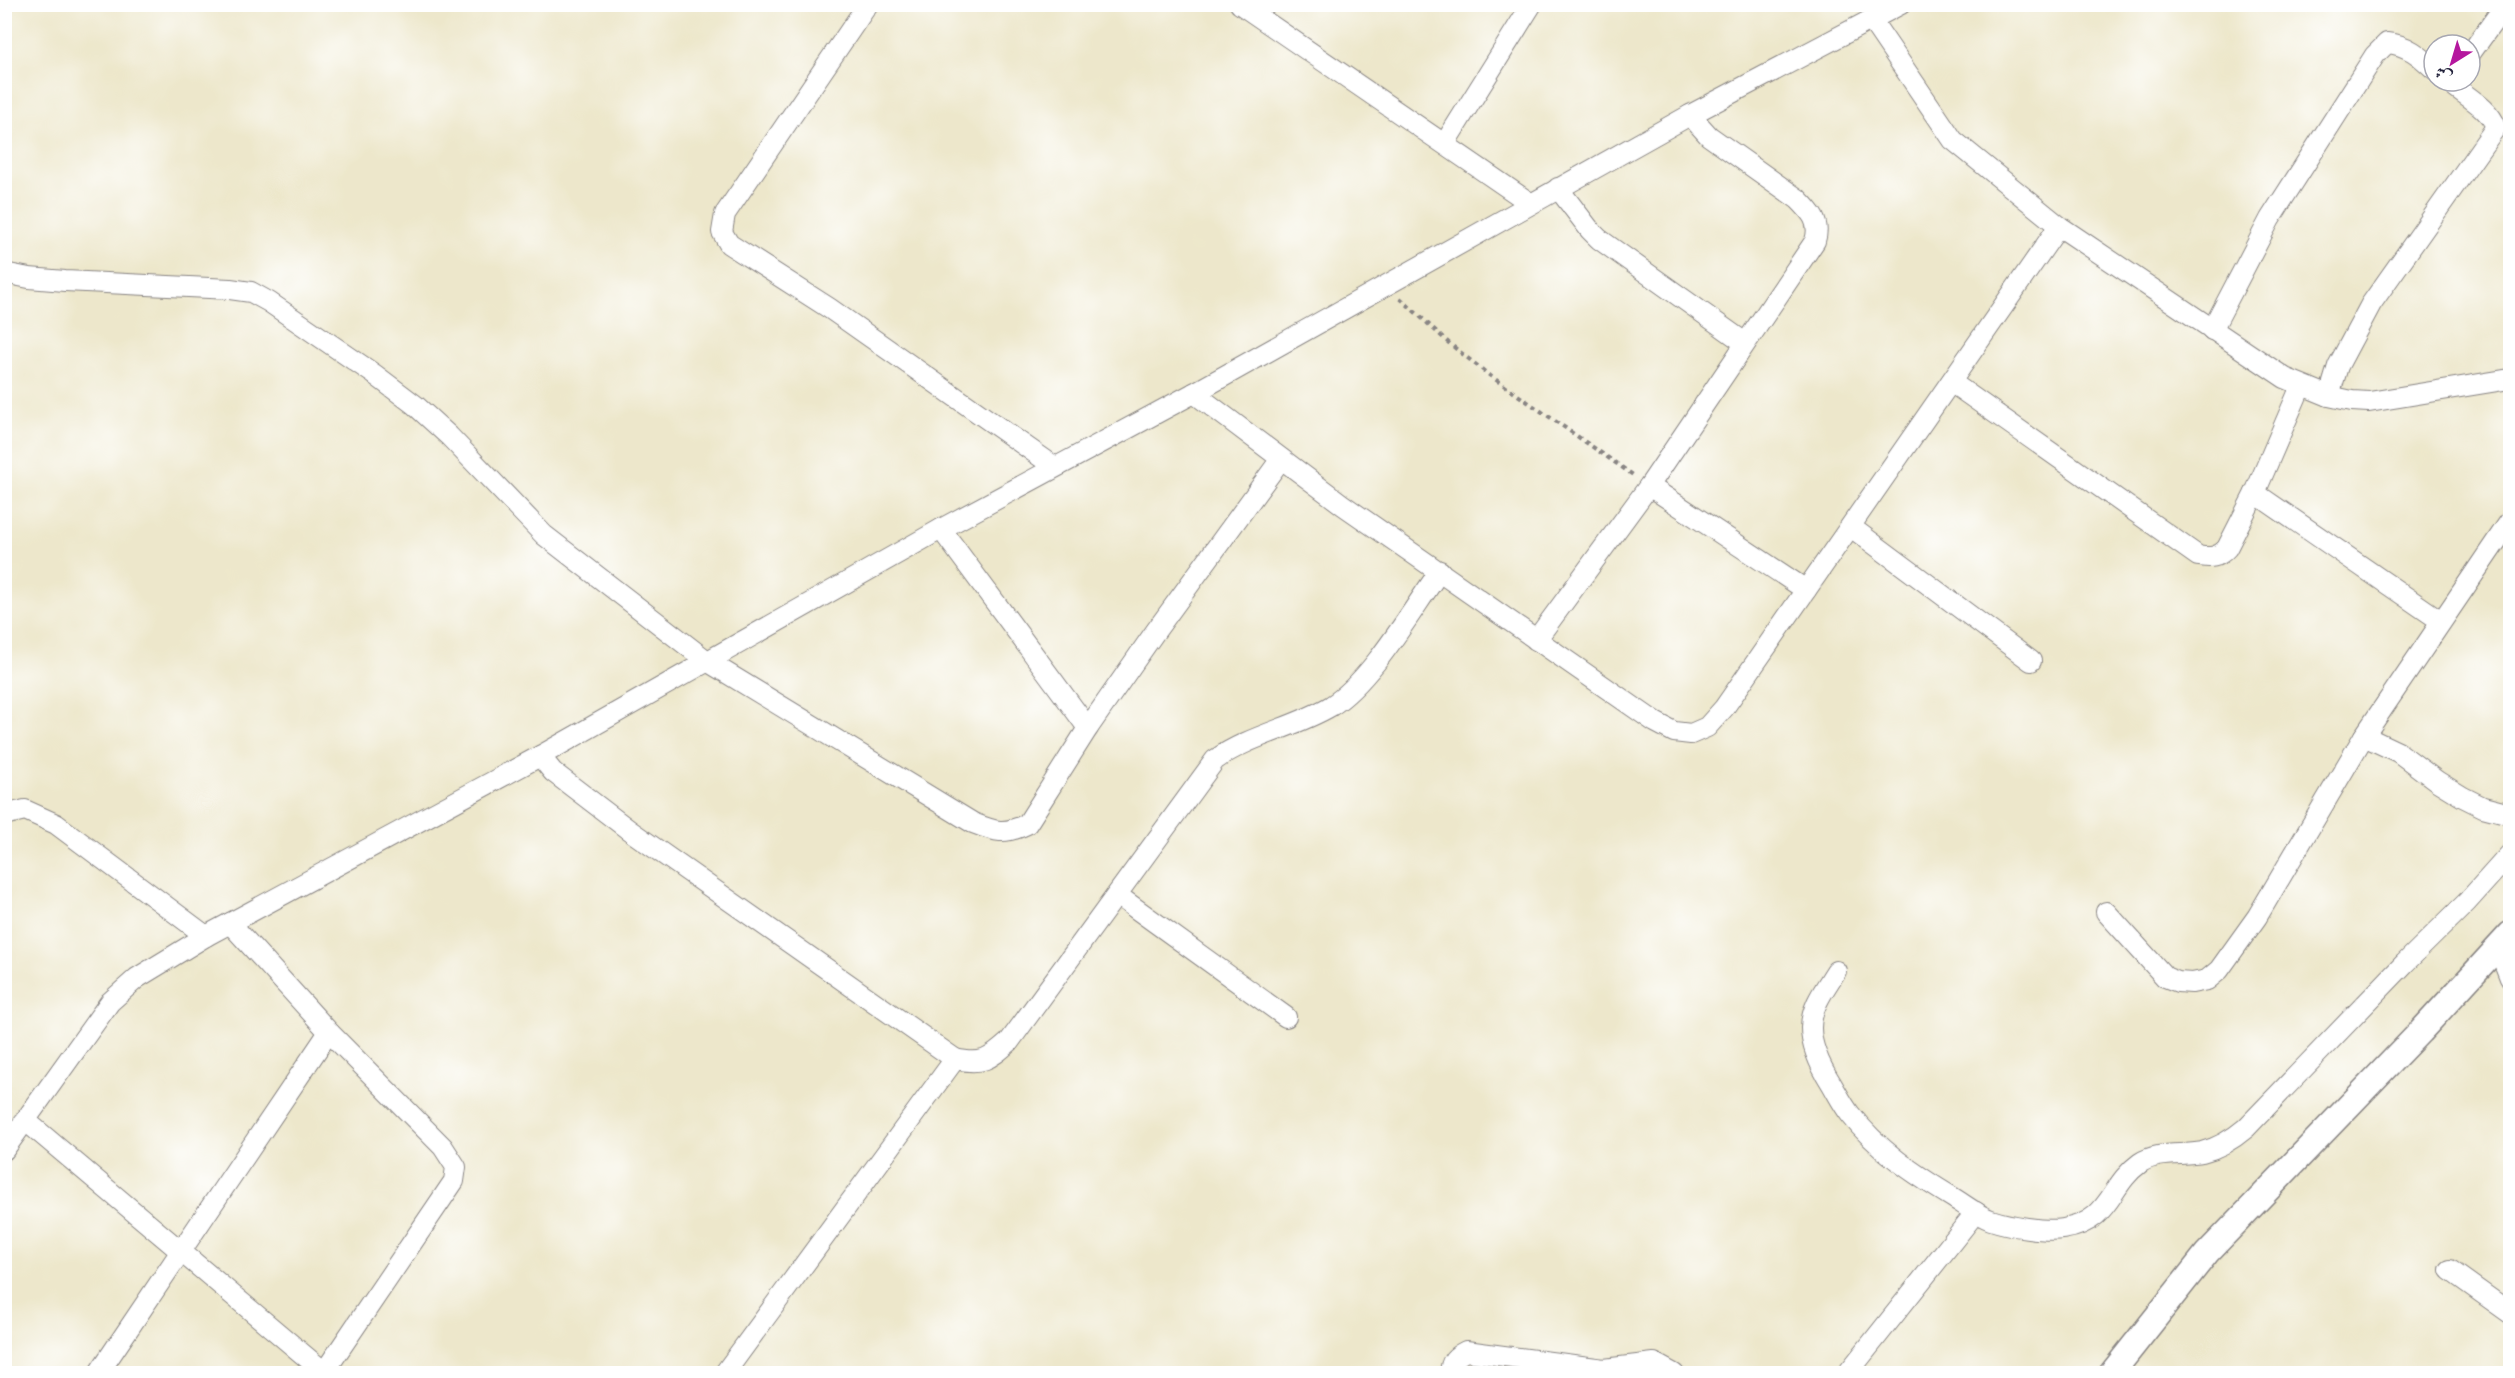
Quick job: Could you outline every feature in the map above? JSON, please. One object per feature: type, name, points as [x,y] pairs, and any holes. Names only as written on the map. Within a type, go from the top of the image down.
[{"type":"street","points":[[868,4],[725,214],[723,232],[725,239],[746,256],[829,308],[1056,467]]},
{"type":"street","points":[[1445,143],[1532,4]]},
{"type":"street","points":[[4,1150],[110,1002],[137,978],[206,936],[540,756],[941,529],[1194,393],[1762,75],[1902,4]]},
{"type":"street","points":[[2482,37],[2506,4]]},
{"type":"street","points":[[1245,6],[1530,203]]},
{"type":"street","points":[[1872,21],[1953,140],[2059,226],[2266,366],[2301,386],[2330,396],[2369,402],[2511,378]]},
{"type":"street","points":[[2212,330],[2270,219],[2375,55],[2387,43],[2400,45],[2422,58]]},
{"type":"street","points":[[2330,396],[2338,366],[2371,304],[2496,127],[2489,115],[2464,93]]},
{"type":"street","points":[[1536,640],[1648,486],[1815,241],[1818,230],[1809,210],[1798,199],[1709,136],[1690,115]]},
{"type":"street","points":[[1558,188],[1599,239],[1746,343]]},
{"type":"street","points":[[1194,393],[1281,459],[1655,722],[1674,732],[1691,734],[1707,727],[1724,708],[2059,226]]},
{"type":"street","points":[[4,273],[65,281],[230,289],[251,292],[269,302],[415,405],[449,436],[544,535],[707,661],[973,823],[994,831],[1011,832],[1027,824],[1088,728],[1281,459]]},
{"type":"street","points":[[1951,382],[2198,556],[2210,558],[2220,555],[2227,548],[2255,493],[2301,386]]},
{"type":"street","points":[[1648,486],[1806,590]]},
{"type":"street","points":[[2255,493],[2442,621]]},
{"type":"street","points":[[2106,912],[2165,977],[2178,982],[2192,983],[2207,980],[2219,970],[2257,917],[2364,736],[2511,521]]},
{"type":"street","points":[[1851,527],[2031,661]]},
{"type":"street","points":[[941,529],[1088,728]]},
{"type":"street","points":[[540,756],[553,772],[620,824],[955,1059],[973,1063],[994,1055],[1009,1042],[1215,760],[1232,748],[1306,719],[1346,695],[1369,671],[1440,571]]},
{"type":"street","points":[[2364,736],[2398,752],[2437,782],[2463,797],[2482,807],[2511,814]]},
{"type":"street","points":[[4,815],[25,810],[56,824],[206,936]]},
{"type":"street","points":[[1836,971],[1816,1001],[1811,1028],[1815,1051],[1823,1070],[1850,1114],[1885,1151],[1916,1174],[1976,1212],[1992,1220],[2020,1226],[2062,1229],[2088,1222],[2104,1209],[2132,1171],[2142,1162],[2201,1152],[2230,1141],[2273,1102],[2511,854]]},
{"type":"street","points":[[1118,895],[1286,1017]]},
{"type":"street","points":[[26,1121],[323,1373],[454,1181],[456,1167],[443,1148],[329,1032],[230,923]]},
{"type":"street","points":[[2504,940],[2511,978]]},
{"type":"street","points":[[2111,1374],[2207,1253],[2420,1032],[2504,940]]},
{"type":"street","points":[[98,1374],[329,1032]]},
{"type":"street","points":[[724,1374],[955,1059]]},
{"type":"street","points":[[1847,1374],[1976,1212]]},
{"type":"street","points":[[2450,1270],[2511,1313]]},
{"type":"street","points":[[1450,1374],[1452,1362],[1457,1355],[1466,1351],[1604,1369],[1654,1363],[1674,1374]]},
{"type":"path","points":[[1386,285],[1450,344],[1490,375],[1648,486]]}]
